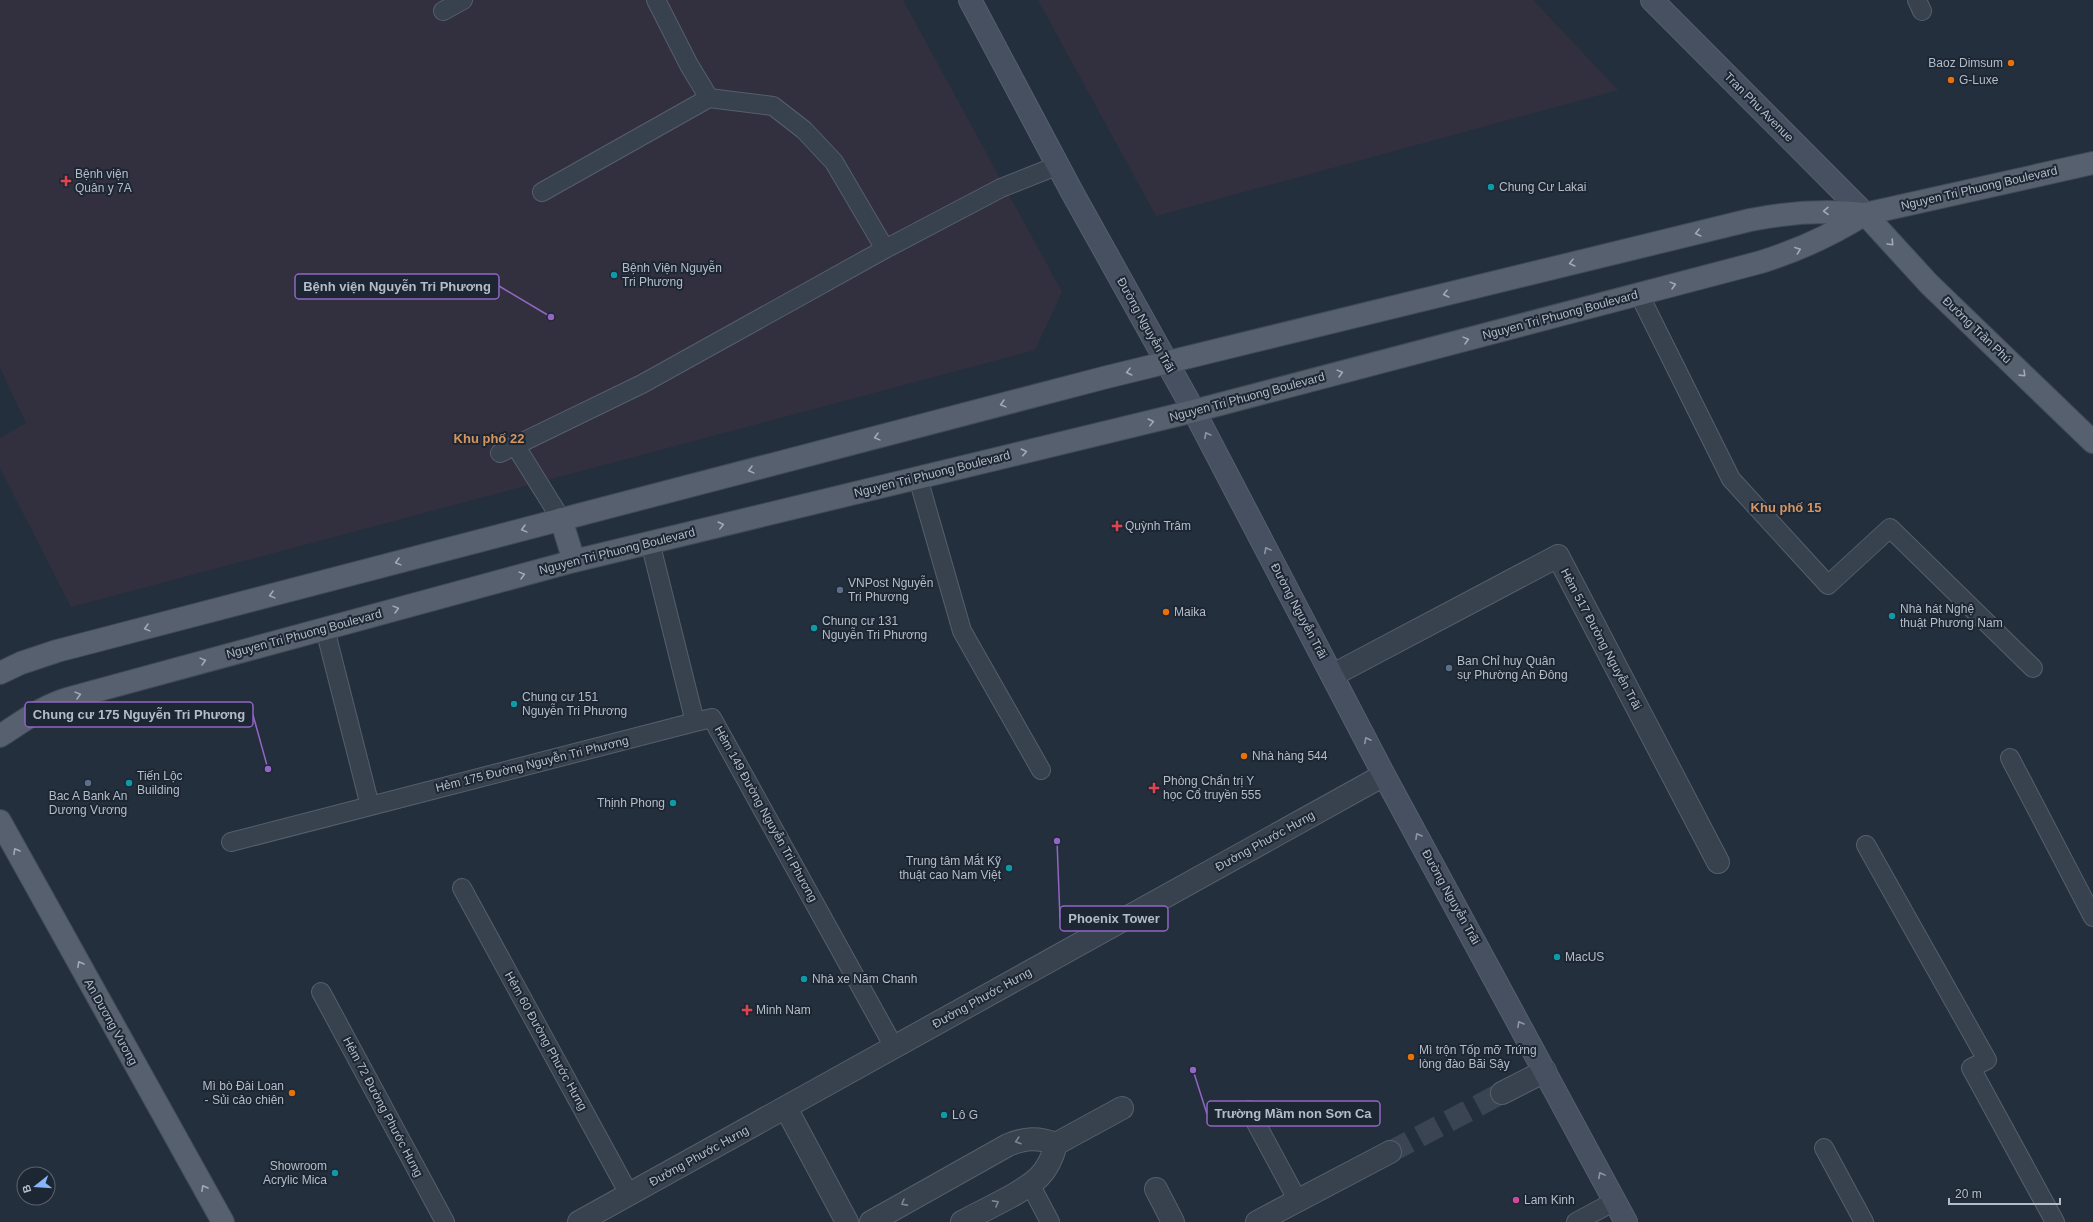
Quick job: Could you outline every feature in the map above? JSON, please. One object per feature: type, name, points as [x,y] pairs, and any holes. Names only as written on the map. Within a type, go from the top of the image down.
[{"type":"main road","name":"Đường Nguyễn Trãi","points":[[970,0],[1194,411],[1384,775],[1626,1222]]},
{"type":"main road","name":"Tran Phu Avenue","points":[[1652,0],[1865,214]]},
{"type":"main road","name":"Nguyen Tri Phuong Boulevard","points":[[0,673],[21,663],[57,651],[1166,362],[1750,220],[1800,212],[1832,211],[1865,214],[2093,163]]},
{"type":"main road","name":"Nguyen Tri Phuong Boulevard","points":[[0,736],[55,702],[574,561],[1194,411],[1784,255],[1837,232],[1865,214]]},
{"type":"main road","name":"Đường Trần Phú","points":[[1865,214],[1930,284],[2093,442]]},
{"type":"main road","points":[[562,519],[574,561]]},
{"type":"main road","name":"An Dương Vương","points":[[0,821],[223,1222]]},
{"type":"street","name":"Hẻm 517 Đường Nguyễn Trãi","points":[[1333,675],[1558,556],[1718,862]]},
{"type":"street","name":"Đường Phước Hưng","points":[[579,1222],[1384,775]]},
{"type":"street","points":[[1502,1093],[1545,1070]]},
{"type":"street","points":[[786,1108],[847,1222]]},
{"type":"street","points":[[962,1222],[1030,1184],[1040,1176],[1048,1165],[1056,1144],[1122,1108]]},
{"type":"street","points":[[871,1222],[1019,1140],[1032,1138],[1056,1144]]},
{"type":"street","points":[[1257,1222],[1390,1152]]},
{"type":"street","points":[[1156,1189],[1173,1222]]},
{"type":"lane","points":[[443,10],[463,0]]},
{"type":"lane","points":[[656,0],[689,65],[709,98]]},
{"type":"lane","points":[[542,192],[709,98],[773,106],[804,130],[834,162],[885,249]]},
{"type":"lane","points":[[562,519],[508,449],[642,384],[885,249],[1001,188],[1059,165]]},
{"type":"lane","points":[[1639,294],[1731,479],[1828,585],[1890,528],[2034,668]]},
{"type":"lane","points":[[918,478],[962,631],[1041,770]]},
{"type":"lane","points":[[650,542],[695,722]]},
{"type":"lane","points":[[325,628],[370,806]]},
{"type":"lane","name":"Hẻm 149 Đường Nguyễn Tri Phương","points":[[695,722],[712,718],[894,1047]]},
{"type":"lane","name":"Hẻm 175 Đường Nguyễn Tri Phương","points":[[231,842],[695,722]]},
{"type":"lane","points":[[2010,758],[2093,917]]},
{"type":"lane","points":[[1866,844],[1987,1060],[1971,1068],[2055,1222]]},
{"type":"lane","name":"Hẻm 60 Đường Phước Hưng","points":[[462,888],[629,1194]]},
{"type":"lane","name":"Hẻm 72 Đường Phước Hưng","points":[[321,992],[445,1222]]},
{"type":"lane","points":[[1249,1110],[1298,1201]]},
{"type":"lane","points":[[1824,1148],[1864,1222]]},
{"type":"lane","points":[[1030,1184],[1050,1222]]},
{"type":"lane","points":[[1576,1222],[1615,1202]]},
{"type":"shaded area","name":"Bệnh Viện Nguyễn Tri Phương","points":[[0,0],[903,0],[1062,292],[1035,350],[71,607],[0,468],[0,438],[26,423],[0,368]]},
{"type":"shaded area","points":[[1038,0],[1533,0],[1618,90],[1156,216]]},
{"type":"tunnel","points":[[1390,1152],[1502,1093]]},
{"type":"place","name":"Baoz Dimsum","points":[[2011,63]]},
{"type":"place","name":"G-Luxe","points":[[1951,80]]},
{"type":"place","name":"Bệnh viện Quân y 7A","points":[[66,181]]},
{"type":"place","name":"Chung Cư Lakai","points":[[1491,187]]},
{"type":"place","name":"Bệnh Viện Nguyễn Tri Phương","points":[[614,275]]},
{"type":"place","name":"Bệnh viện Nguyễn Tri Phương","points":[[551,317]]},
{"type":"place","name":"Quỳnh Trâm","points":[[1117,526]]},
{"type":"place","name":"VNPost Nguyễn Tri Phương","points":[[840,590]]},
{"type":"place","name":"Maika","points":[[1166,612]]},
{"type":"place","name":"Nhà hát Nghệ thuật Phương Nam","points":[[1892,616]]},
{"type":"place","name":"Chung cư 131 Nguyễn Tri Phương","points":[[814,628]]},
{"type":"place","name":"Ban Chỉ huy Quân sự Phường An Đông","points":[[1449,668]]},
{"type":"place","name":"Chung cư 151 Nguyễn Tri Phương","points":[[514,704]]},
{"type":"place","name":"Nhà hàng 544","points":[[1244,756]]},
{"type":"place","name":"Chung cư 175 Nguyễn Tri Phương","points":[[268,769]]},
{"type":"place","name":"Bac A Bank An Dương Vương","points":[[88,783]]},
{"type":"place","name":"Tiến Lộc Building","points":[[129,783]]},
{"type":"place","name":"Phòng Chẩn trị Y học Cổ truyền 555","points":[[1154,788]]},
{"type":"place","name":"Thịnh Phong","points":[[673,803]]},
{"type":"place","name":"Phoenix Tower","points":[[1057,841]]},
{"type":"place","name":"Trung tâm Mắt Kỹ thuật cao Nam Việt","points":[[1009,868]]},
{"type":"place","name":"MacUS","points":[[1557,957]]},
{"type":"place","name":"Nhà xe Năm Chanh","points":[[804,979]]},
{"type":"place","name":"Minh Nam","points":[[747,1010]]},
{"type":"place","name":"Mì trộn Tốp mỡ Trứng lòng đào Bãi Sậy","points":[[1411,1057]]},
{"type":"place","name":"Trường Mầm non Sơn Ca","points":[[1193,1070]]},
{"type":"place","name":"Mì bò Đài Loan - Sủi cảo chiên","points":[[292,1093]]},
{"type":"place","name":"Lô G","points":[[944,1115]]},
{"type":"place","name":"Showroom Acrylic Mica","points":[[335,1173]]},
{"type":"place","name":"Lam Kinh","points":[[1516,1200]]},
{"type":"district","name":"Khu phố 22","points":[[489,438]]},
{"type":"district","name":"Khu phố 15","points":[[1786,507]]}]
